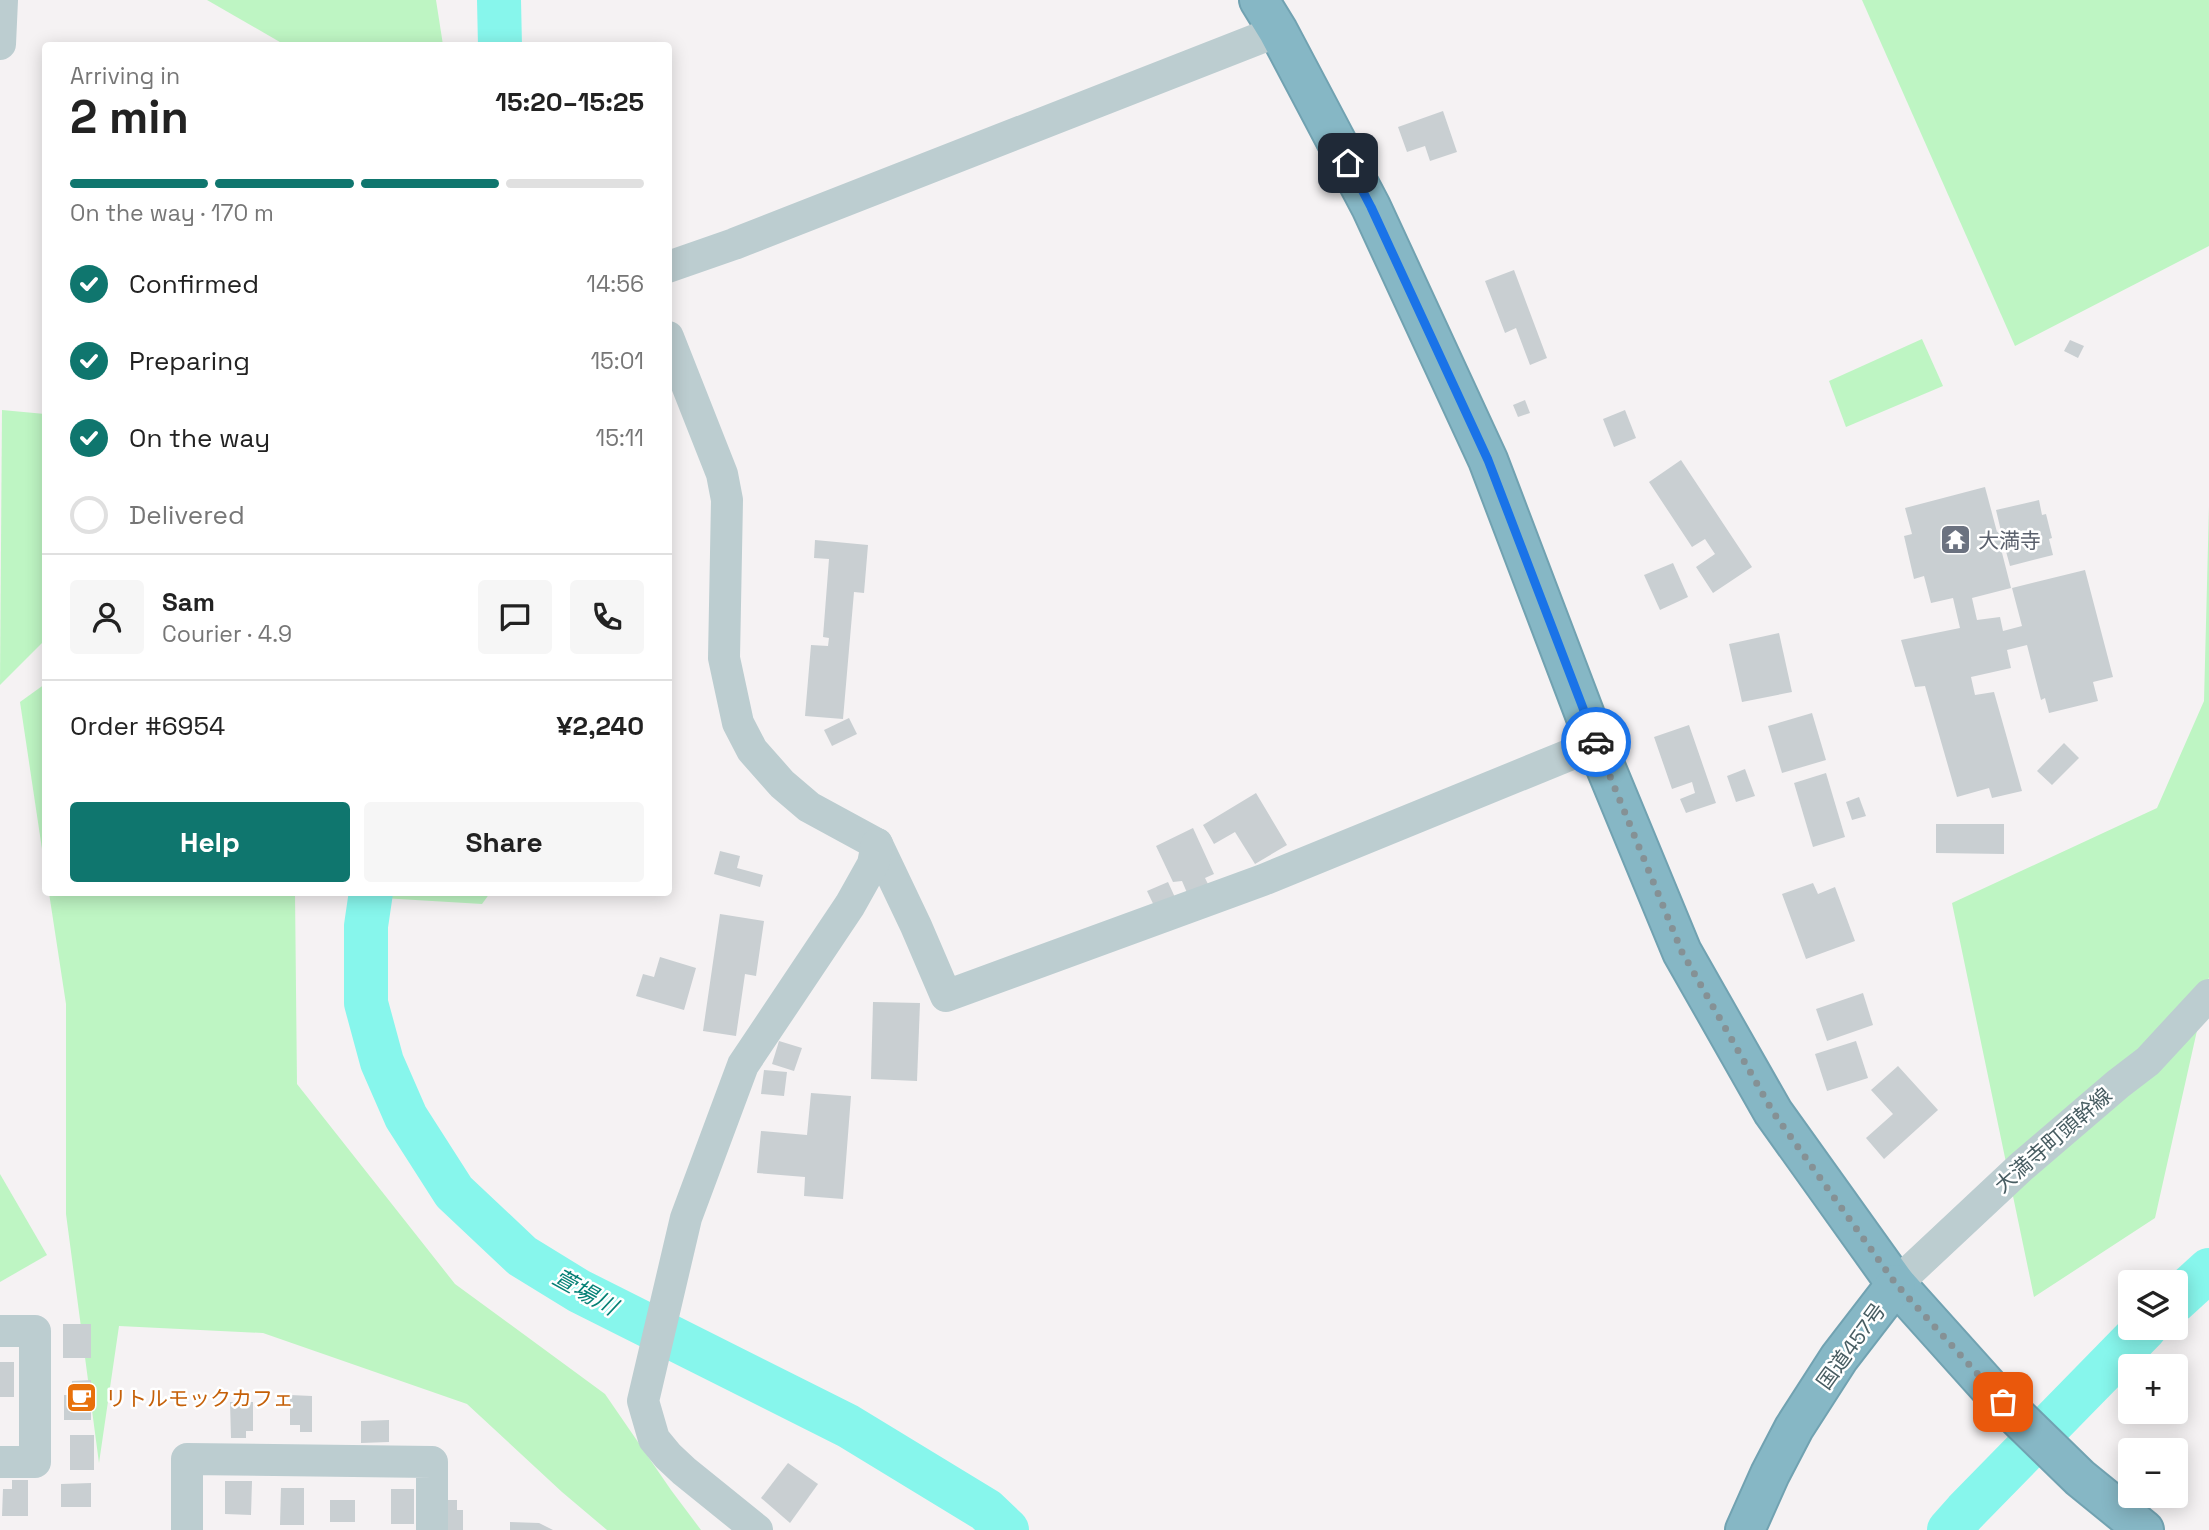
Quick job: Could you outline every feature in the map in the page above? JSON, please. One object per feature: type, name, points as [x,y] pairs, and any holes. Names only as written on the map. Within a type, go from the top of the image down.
[{"type":"highway","name":"国道457号","points":[[1268,15],[1371,207],[1488,460],[1597,744],[1682,952],[1773,1112],[1896,1284],[1839,1358],[1794,1428],[1745,1530]]},
{"type":"highway","points":[[1896,1284],[2003,1402],[2080,1478],[2144,1530]]},
{"type":"street","points":[[0,44],[2,0]]},
{"type":"street","points":[[672,266],[734,244],[1268,15]]},
{"type":"street","points":[[672,347],[722,474],[727,500],[724,658],[738,723],[752,750],[782,784],[809,807],[877,844],[946,996],[1264,880],[1597,744]]},
{"type":"street","points":[[757,1530],[668,1456],[654,1439],[643,1401],[686,1218],[743,1065],[850,905],[873,864],[877,844]]},
{"type":"street","name":"大満寺町頭幹線","points":[[1896,1284],[2021,1167],[2148,1061],[2209,995]]},
{"type":"street","points":[[0,1331],[35,1331],[35,1462],[0,1462]]},
{"type":"street","points":[[187,1530],[187,1459],[432,1462],[432,1530]]},
{"type":"green space","points":[[207,0],[436,0],[443,42],[280,42]]},
{"type":"green space","points":[[1862,0],[2209,0],[2209,246],[2015,346]]},
{"type":"green space","points":[[1922,339],[1943,386],[1846,427],[1829,381]]},
{"type":"green space","points":[[2,410],[42,414],[42,643],[0,685]]},
{"type":"green space","points":[[2209,506],[2209,977],[2155,1218],[2034,1297],[1952,903],[2157,808],[2204,701]]},
{"type":"green space","points":[[42,686],[42,849],[20,702]]},
{"type":"green space","points":[[49,896],[295,896],[297,1084],[455,1284],[605,1394],[701,1530],[607,1530],[467,1404],[263,1333],[119,1326],[99,1463],[66,1214],[66,1004]]},
{"type":"green space","points":[[349,896],[488,896],[482,904]]},
{"type":"green space","points":[[0,1174],[47,1255],[0,1282]]},
{"type":"building","points":[[1443,111],[1457,152],[1430,161],[1425,146],[1407,152],[1398,127]]},
{"type":"building","points":[[1514,270],[1547,358],[1530,365],[1516,328],[1505,333],[1485,281]]},
{"type":"building","points":[[2070,340],[2084,346],[2078,358],[2064,351]]},
{"type":"building","points":[[1525,400],[1530,413],[1518,417],[1513,405]]},
{"type":"building","points":[[1625,410],[1636,438],[1614,447],[1603,419]]},
{"type":"building","points":[[1681,460],[1752,567],[1713,593],[1696,567],[1715,554],[1705,539],[1692,547],[1649,482]]},
{"type":"building","points":[[1985,487],[1997,532],[2001,531],[1996,510],[2039,500],[2042,515],[2046,514],[2053,555],[2010,566],[2004,544],[2000,545],[2011,588],[1972,598],[1977,620],[2000,617],[2003,631],[2022,626],[2012,588],[2085,570],[2113,677],[2093,682],[2098,701],[2049,713],[2045,698],[2041,700],[2027,645],[2007,650],[2011,668],[1971,677],[1975,695],[1994,692],[2022,791],[1992,798],[1989,788],[1957,797],[1925,686],[1915,687],[1901,640],[1960,628],[1953,598],[1931,603],[1924,576],[1914,579],[1904,536],[1912,534],[1905,508]]},
{"type":"building","points":[[815,540],[868,545],[864,593],[854,592],[843,719],[805,716],[811,645],[828,646],[829,638],[823,637],[829,559],[814,558]]},
{"type":"building","points":[[1673,563],[1688,597],[1660,610],[1644,575]]},
{"type":"building","points":[[1779,633],[1792,692],[1742,702],[1729,644]]},
{"type":"building","points":[[1812,713],[1826,760],[1782,773],[1768,726]]},
{"type":"building","points":[[849,718],[857,734],[832,746],[824,730]]},
{"type":"building","points":[[1689,725],[1716,803],[1686,813],[1680,799],[1695,793],[1692,782],[1672,789],[1654,737]]},
{"type":"building","points":[[2064,743],[2079,758],[2052,785],[2037,771]]},
{"type":"building","points":[[1745,769],[1755,796],[1736,802],[1727,776]]},
{"type":"building","points":[[1826,773],[1845,837],[1813,847],[1794,783]]},
{"type":"building","points":[[1256,793],[1287,845],[1255,864],[1235,832],[1214,844],[1203,825]]},
{"type":"building","points":[[1859,797],[1866,816],[1852,820],[1846,802]]},
{"type":"building","points":[[1936,824],[2004,824],[2004,854],[1936,853]]},
{"type":"building","points":[[1193,828],[1214,874],[1205,878],[1212,892],[1191,902],[1182,881],[1173,882],[1156,846]]},
{"type":"building","points":[[720,851],[740,856],[737,868],[763,875],[760,887],[714,874]]},
{"type":"building","points":[[1168,882],[1178,904],[1158,914],[1147,891]]},
{"type":"building","points":[[1813,883],[1818,894],[1835,887],[1855,941],[1806,959],[1782,894]]},
{"type":"building","points":[[720,914],[764,921],[756,976],[745,974],[736,1036],[703,1031]]},
{"type":"building","points":[[660,957],[696,968],[684,1010],[636,996],[643,974],[654,977]]},
{"type":"building","points":[[1863,993],[1873,1025],[1827,1041],[1816,1009]]},
{"type":"building","points":[[873,1002],[920,1003],[917,1081],[871,1079]]},
{"type":"building","points":[[779,1041],[802,1048],[794,1071],[772,1064]]},
{"type":"building","points":[[1856,1041],[1868,1078],[1827,1091],[1815,1054]]},
{"type":"building","points":[[1898,1066],[1938,1110],[1884,1159],[1866,1138],[1893,1114],[1871,1090]]},
{"type":"building","points":[[764,1070],[787,1072],[784,1096],[761,1094]]},
{"type":"building","points":[[811,1093],[851,1096],[843,1199],[804,1196],[805,1177],[757,1173],[761,1131],[807,1135]]},
{"type":"building","points":[[63,1324],[91,1324],[91,1358],[63,1358]]},
{"type":"building","points":[[0,1362],[14,1362],[14,1397],[0,1397]]},
{"type":"building","points":[[91,1380],[91,1420],[64,1420],[64,1395],[72,1395],[72,1381]]},
{"type":"building","points":[[290,1395],[312,1396],[312,1432],[300,1432],[300,1425],[290,1425]]},
{"type":"building","points":[[230,1402],[253,1402],[253,1431],[246,1431],[246,1438],[231,1438]]},
{"type":"building","points":[[389,1420],[389,1442],[361,1443],[361,1421]]},
{"type":"building","points":[[70,1435],[94,1435],[94,1470],[70,1470]]},
{"type":"building","points":[[788,1463],[818,1484],[790,1523],[761,1498]]},
{"type":"building","points":[[12,1480],[28,1480],[28,1516],[2,1516],[3,1489],[12,1489]]},
{"type":"building","points":[[225,1481],[252,1481],[251,1515],[225,1514]]},
{"type":"building","points":[[91,1483],[91,1507],[61,1507],[61,1484]]},
{"type":"building","points":[[281,1488],[304,1488],[304,1525],[280,1525]]},
{"type":"building","points":[[391,1489],[414,1489],[414,1524],[391,1524]]},
{"type":"building","points":[[330,1500],[355,1500],[355,1522],[330,1522]]},
{"type":"building","points":[[442,1500],[457,1500],[457,1510],[463,1510],[463,1530],[442,1530]]},
{"type":"building","points":[[510,1522],[539,1523],[553,1530],[510,1530]]},
{"type":"waterway","name":"萱場川","points":[[499,0],[500,42]]},
{"type":"waterway","name":"萱場川","points":[[370,896],[366,926],[366,1003],[382,1062],[406,1117],[454,1192],[522,1256],[579,1291],[848,1426],[986,1510],[1007,1530]]},
{"type":"waterway","points":[[2188,1289],[2209,1270]]},
{"type":"waterway","points":[[1949,1530],[2133,1340]]},
{"type":"way so far","points":[[1596,742],[1682,952],[1773,1112],[1896,1284],[2003,1402]]},
{"type":"place","name":"大満寺","points":[[1955,540]]},
{"type":"place","name":"リトルモックカフェ","points":[[82,1398]]},
{"type":"route","points":[[1348,163],[1488,460],[1596,742]]}]
